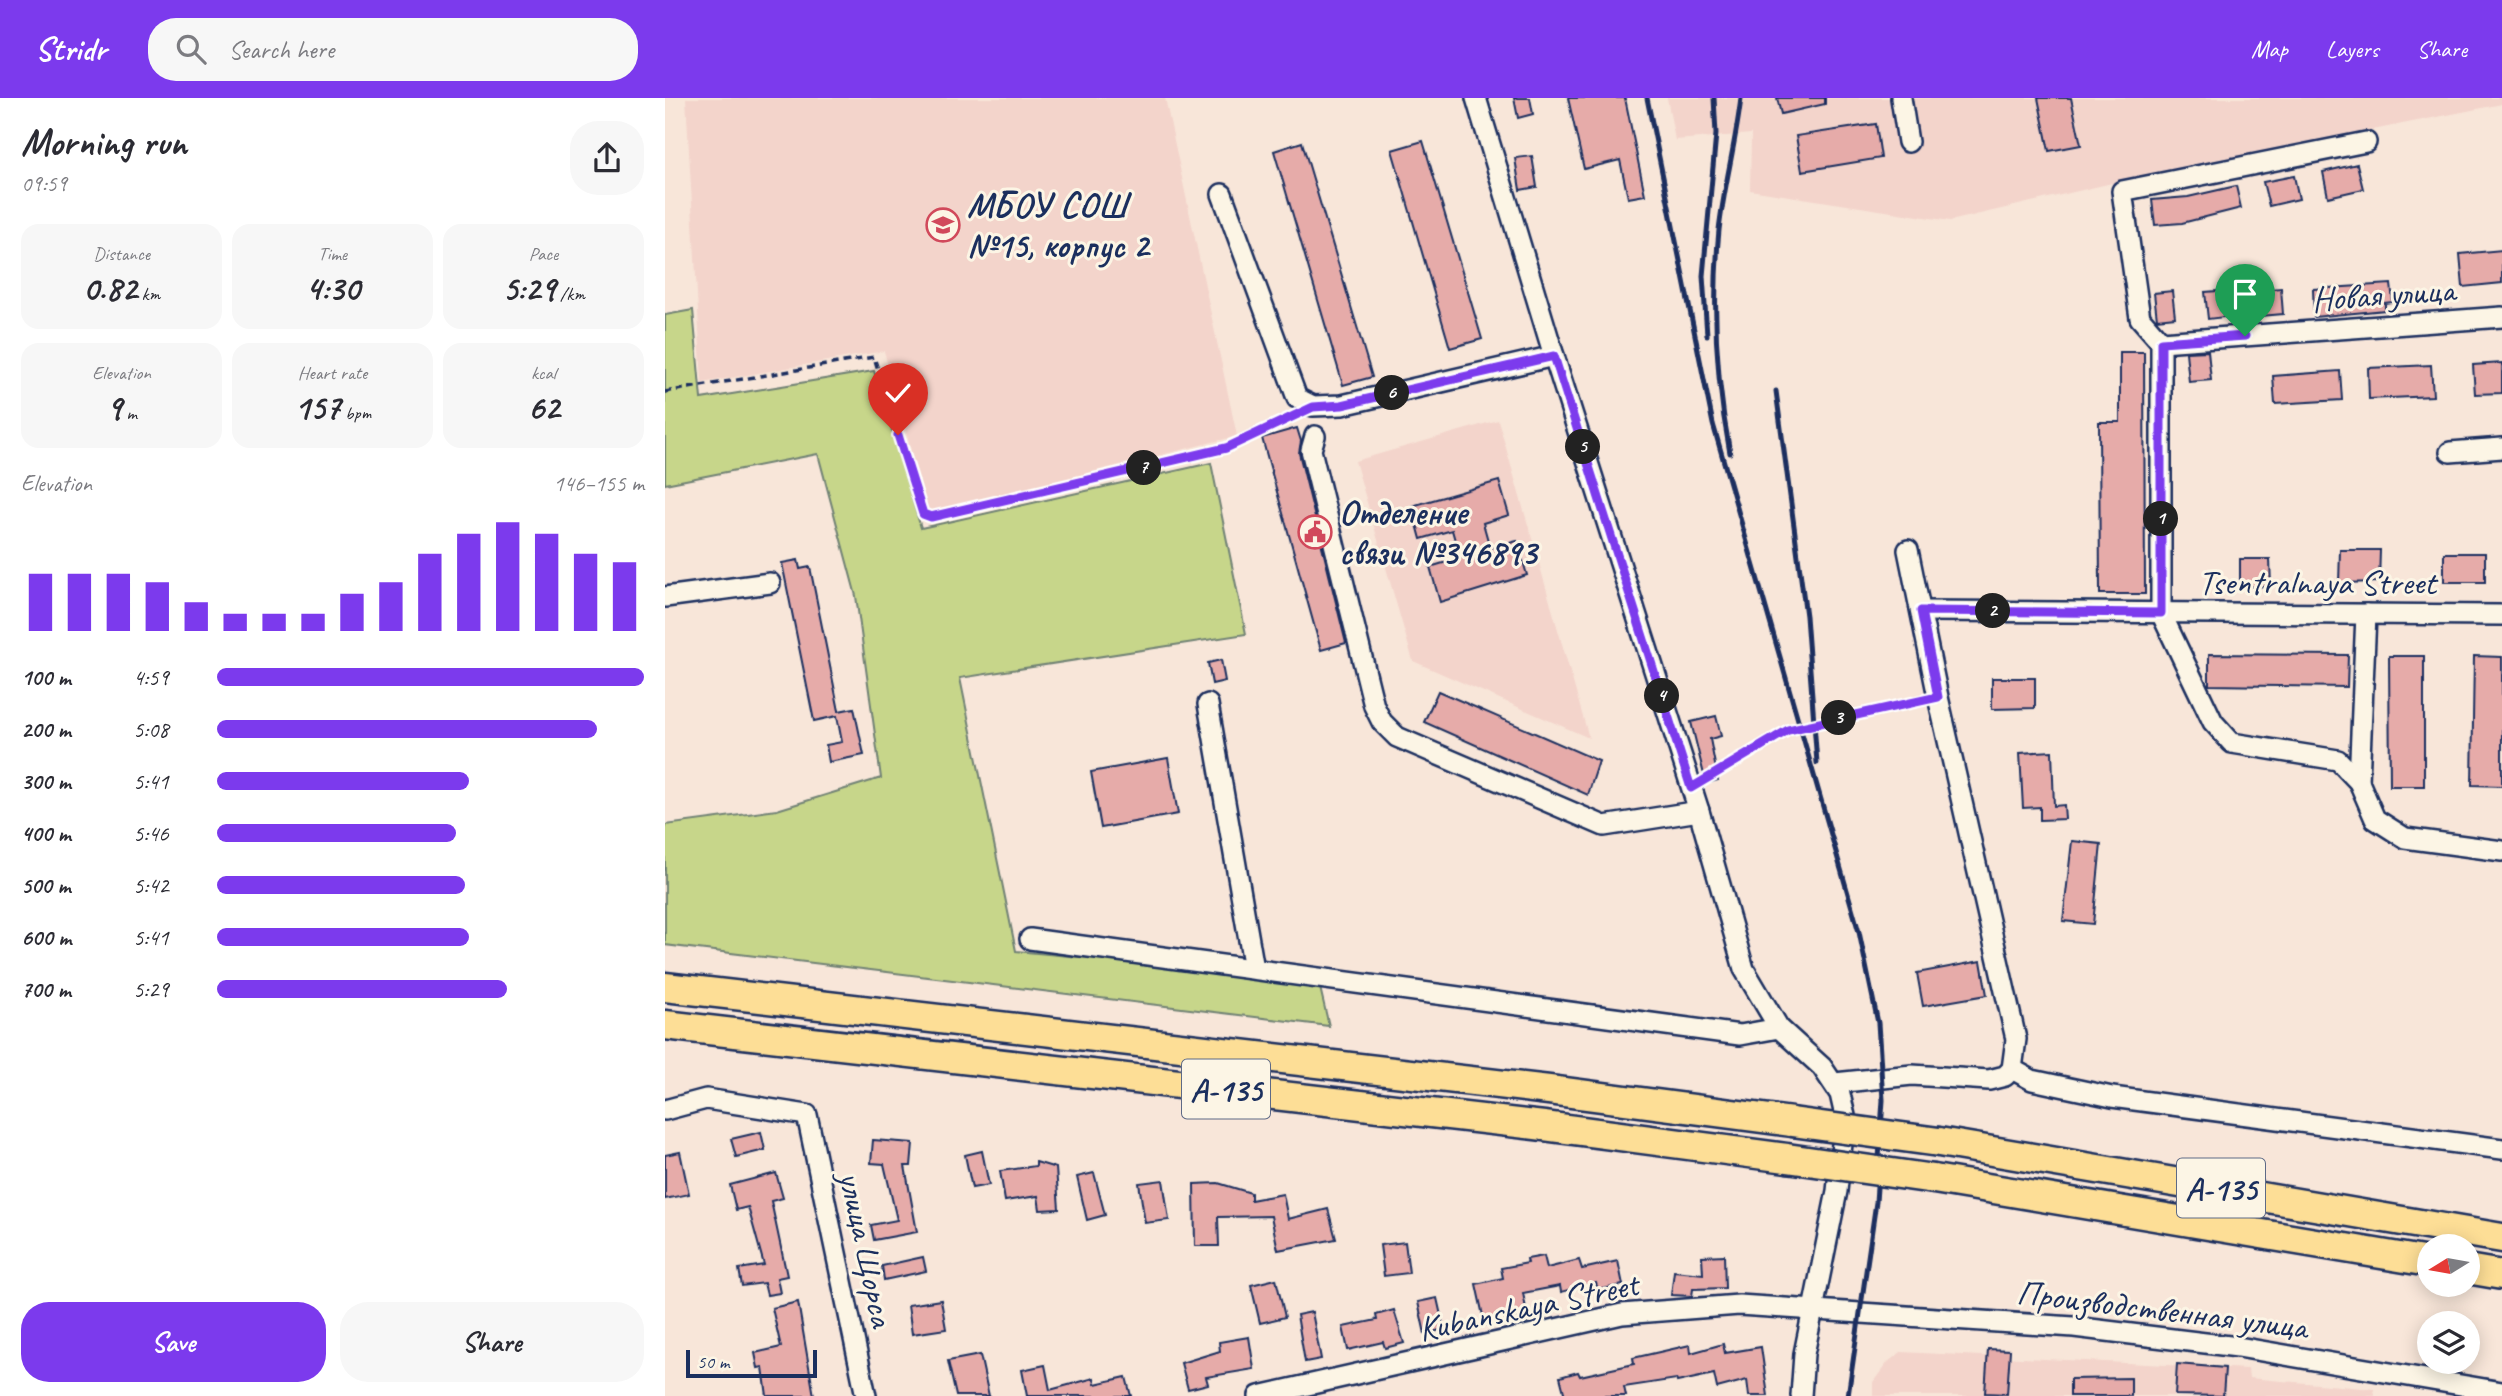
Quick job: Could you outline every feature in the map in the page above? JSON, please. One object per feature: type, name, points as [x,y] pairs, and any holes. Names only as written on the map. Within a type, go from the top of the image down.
[{"type":"highway","name":"А-135","points":[[665,987],[1549,1090],[1939,1142],[2502,1238]]},
{"type":"highway","name":"А-135","points":[[665,1024],[1503,1121],[1787,1158],[1934,1179],[2417,1260]]},
{"type":"highway","points":[[2480,1271],[2502,1275]]},
{"type":"street","points":[[1476,98],[1554,356],[1699,811],[1744,969],[1779,1028],[1835,1083],[1845,1116],[1837,1191],[1804,1354],[1801,1396]]},
{"type":"street","points":[[1901,98],[1908,142]]},
{"type":"street","points":[[2366,142],[2122,191],[2140,318],[2161,342],[2161,613],[2213,722],[2232,743],[2338,760],[2359,782],[2375,819],[2405,838],[2502,852]]},
{"type":"street","points":[[1221,194],[1297,398],[1313,407],[1342,405],[1554,356]]},
{"type":"street","name":"Новая улица","points":[[2161,342],[2502,317]]},
{"type":"street","points":[[1315,436],[1311,450],[1374,706],[1382,722],[1397,737],[1604,826],[1699,811]]},
{"type":"street","points":[[2450,452],[2502,448]]},
{"type":"street","points":[[1835,1083],[1912,1075],[1989,1080],[2005,1076],[2012,1069],[2016,1039],[1938,697],[1908,550]]},
{"type":"street","points":[[665,597],[770,583]]},
{"type":"street","name":"Tsentralnaya Street","points":[[1921,611],[2502,615]]},
{"type":"street","points":[[2359,782],[2366,614]]},
{"type":"street","points":[[1208,704],[1254,969]]},
{"type":"street","points":[[1030,939],[1740,1035],[1779,1028]]},
{"type":"street","points":[[665,976],[708,981],[727,994]]},
{"type":"street","points":[[2012,1069],[2032,1080],[2112,1097],[2502,1149]]},
{"type":"street","name":"улица Щорса","points":[[665,1110],[706,1099],[807,1115],[866,1396]]},
{"type":"street","name":"Kubanskaya Street","points":[[1259,1396],[1622,1314],[1739,1305],[1813,1311]]},
{"type":"street","name":"Производственная улица","points":[[1813,1311],[2101,1330],[2238,1347],[2502,1392]]},
{"type":"path","points":[[665,392],[874,356],[923,514],[931,517],[1226,448],[1313,407]]},
{"type":"path","points":[[1691,788],[1788,730],[1938,697]]},
{"type":"shaded area","name":"МБОУ СОШ №15, корпус 2","points":[[686,98],[1165,98],[1237,436],[928,513],[884,351],[702,383]]},
{"type":"shaded area","points":[[1667,98],[2502,98],[2502,104],[2129,179],[1950,221],[1750,190],[1751,134],[1675,140]]},
{"type":"shaded area","points":[[1498,420],[1589,738],[1413,661],[1355,461]]},
{"type":"shaded area","points":[[1901,1352],[2248,1369],[2249,1378],[2374,1389],[2375,1396],[1873,1396],[1873,1382],[1888,1362]]},
{"type":"green space","points":[[693,310],[701,399],[874,371],[921,528],[1211,463],[1246,634],[960,678],[1016,951],[1318,979],[1329,1026],[665,945],[665,825],[777,810],[881,778],[856,596],[818,454],[665,484],[665,315]]},
{"type":"building","points":[[1514,98],[1530,98],[1533,114],[1518,118]]},
{"type":"building","points":[[1568,98],[1625,98],[1645,195],[1628,198],[1620,160],[1584,169]]},
{"type":"building","points":[[1777,98],[1825,98],[1825,104],[1781,114]]},
{"type":"building","points":[[2038,98],[2071,98],[2081,145],[2049,151]]},
{"type":"building","points":[[1876,124],[1881,158],[1802,171],[1796,136]]},
{"type":"building","points":[[1423,141],[1482,339],[1450,348],[1392,150]]},
{"type":"building","points":[[1302,142],[1372,377],[1343,385],[1274,151]]},
{"type":"building","points":[[1532,156],[1537,187],[1520,190],[1515,158]]},
{"type":"building","points":[[2357,164],[2363,189],[2328,197],[2323,172]]},
{"type":"building","points":[[2294,176],[2299,199],[2269,206],[2263,182]]},
{"type":"building","points":[[2236,186],[2241,208],[2182,223],[2155,225],[2152,200],[2188,197]]},
{"type":"building","points":[[2502,250],[2502,283],[2463,287],[2460,254]]},
{"type":"building","points":[[2391,284],[2393,302],[2385,303],[2385,310],[2314,317],[2313,289]]},
{"type":"building","points":[[2281,288],[2283,314],[2261,316],[2258,290]]},
{"type":"building","points":[[2230,290],[2233,316],[2208,319],[2205,292]]},
{"type":"building","points":[[2172,291],[2175,317],[2157,319],[2154,293]]},
{"type":"building","points":[[2208,351],[2211,380],[2189,382],[2186,352]]},
{"type":"building","points":[[2120,352],[2144,352],[2145,594],[2100,594],[2099,422],[2120,422]]},
{"type":"building","points":[[2502,363],[2502,393],[2475,394],[2473,365]]},
{"type":"building","points":[[2431,365],[2433,396],[2369,399],[2368,368]]},
{"type":"building","points":[[2340,371],[2342,400],[2275,404],[2273,376]]},
{"type":"building","points":[[1297,428],[1301,441],[1299,453],[1346,643],[1321,650],[1262,438]]},
{"type":"building","points":[[1499,481],[1509,515],[1483,523],[1490,548],[1517,541],[1527,575],[1440,602],[1430,567],[1460,558],[1452,530],[1421,539],[1412,506]]},
{"type":"building","points":[[2340,550],[2380,550],[2379,582],[2339,583]]},
{"type":"building","points":[[2444,553],[2485,553],[2485,582],[2444,582]]},
{"type":"building","points":[[2240,559],[2270,559],[2271,586],[2240,587]]},
{"type":"building","points":[[798,560],[800,569],[810,567],[839,711],[854,708],[864,755],[829,762],[826,745],[842,742],[837,716],[814,721],[782,563]]},
{"type":"building","points":[[2209,654],[2348,655],[2347,687],[2209,685]]},
{"type":"building","points":[[2389,656],[2424,656],[2424,786],[2390,786]]},
{"type":"building","points":[[2474,656],[2502,657],[2502,786],[2472,785]]},
{"type":"building","points":[[1221,660],[1225,681],[1212,684],[1208,663]]},
{"type":"building","points":[[1992,678],[2035,678],[2035,708],[1992,709]]},
{"type":"building","points":[[1438,691],[1599,761],[1588,795],[1424,722]]},
{"type":"building","points":[[1716,716],[1721,736],[1710,739],[1718,780],[1706,783],[1691,722]]},
{"type":"building","points":[[2052,751],[2054,806],[2064,805],[2065,819],[2040,820],[2040,807],[2023,808],[2020,753]]},
{"type":"building","points":[[1168,758],[1178,814],[1101,828],[1091,772]]},
{"type":"building","points":[[2072,841],[2101,844],[2093,924],[2063,921]]},
{"type":"building","points":[[1981,961],[1987,995],[1923,1006],[1917,973]]},
{"type":"building","points":[[761,1132],[765,1150],[736,1157],[731,1139]]},
{"type":"building","points":[[873,1140],[913,1143],[911,1166],[905,1166],[917,1232],[874,1240],[871,1225],[897,1220],[884,1164],[871,1163]]},
{"type":"building","points":[[982,1151],[989,1185],[972,1188],[965,1155]]},
{"type":"building","points":[[680,1152],[689,1194],[665,1199],[665,1155]]},
{"type":"building","points":[[1036,1162],[1056,1168],[1059,1209],[1040,1210],[1038,1196],[1005,1201],[1000,1171],[1036,1166]]},
{"type":"building","points":[[776,1173],[783,1198],[771,1201],[787,1276],[777,1278],[780,1293],[767,1295],[764,1283],[742,1286],[739,1269],[764,1265],[748,1207],[736,1210],[730,1185]]},
{"type":"building","points":[[1094,1173],[1105,1215],[1087,1220],[1077,1177]]},
{"type":"building","points":[[1163,1180],[1169,1220],[1145,1223],[1139,1183]]},
{"type":"building","points":[[1218,1183],[1251,1193],[1251,1200],[1283,1194],[1288,1219],[1328,1209],[1336,1239],[1278,1250],[1271,1216],[1218,1217],[1219,1246],[1195,1246],[1194,1184]]},
{"type":"building","points":[[1405,1242],[1409,1273],[1384,1276],[1380,1245]]},
{"type":"building","points":[[1724,1255],[1725,1288],[1693,1289],[1692,1296],[1671,1295],[1674,1271],[1703,1274],[1702,1256]]},
{"type":"building","points":[[1544,1256],[1547,1268],[1579,1260],[1582,1269],[1618,1261],[1623,1285],[1598,1290],[1596,1283],[1561,1292],[1560,1286],[1523,1293],[1527,1314],[1485,1325],[1476,1284],[1503,1278],[1501,1268],[1528,1263],[1527,1259]]},
{"type":"building","points":[[923,1257],[926,1271],[884,1280],[882,1266]]},
{"type":"building","points":[[1276,1279],[1285,1317],[1260,1323],[1251,1285]]},
{"type":"building","points":[[1437,1298],[1444,1329],[1425,1334],[1418,1302]]},
{"type":"building","points":[[941,1300],[946,1329],[912,1334],[908,1305]]},
{"type":"building","points":[[798,1302],[814,1396],[767,1396],[763,1367],[758,1368],[755,1353],[781,1347],[772,1308]]},
{"type":"building","points":[[1394,1310],[1404,1343],[1385,1348],[1383,1342],[1348,1350],[1343,1327],[1377,1320],[1376,1315]]},
{"type":"building","points":[[1312,1312],[1321,1359],[1305,1362],[1297,1315]]},
{"type":"building","points":[[1249,1337],[1254,1369],[1206,1377],[1208,1384],[1188,1389],[1181,1363],[1220,1351],[1219,1342]]},
{"type":"building","points":[[1723,1344],[1725,1353],[1761,1347],[1768,1396],[1749,1396],[1747,1380],[1717,1388],[1714,1374],[1677,1382],[1676,1379],[1624,1387],[1626,1396],[1565,1396],[1560,1377],[1578,1372],[1580,1376],[1634,1364],[1633,1358],[1690,1345],[1691,1353]]},
{"type":"building","points":[[1988,1349],[2010,1350],[2007,1394],[1985,1393]]},
{"type":"building","points":[[980,1355],[989,1396],[956,1396],[948,1361]]},
{"type":"building","points":[[2177,1364],[2225,1368],[2223,1396],[2175,1395]]},
{"type":"building","points":[[1045,1365],[1050,1390],[1094,1378],[1095,1384],[1126,1377],[1131,1396],[1027,1396],[1022,1370]]},
{"type":"building","points":[[2131,1378],[2131,1396],[2070,1396],[2070,1379]]},
{"type":"railway","points":[[1647,98],[1713,424],[1859,932],[1878,1023],[1883,1100],[1876,1202],[1848,1396]]},
{"type":"railway","points":[[1707,335],[1703,276],[1716,134],[1714,98]]},
{"type":"railway","points":[[1730,453],[1721,398],[1716,286],[1721,214],[1741,98]]},
{"type":"railway","points":[[1776,391],[1806,616],[1817,763]]},
{"type":"place","name":"МБОУ СОШ №15, корпус 2","points":[[943,225]]},
{"type":"place","name":"Отделение связи №346893","points":[[1315,532]]},
{"type":"route","points":[[898,435],[923,514],[931,517],[1226,448],[1313,407],[1342,405],[1554,356],[1691,788],[1788,730],[1938,697],[1921,611],[2161,613],[2161,342],[2245,336]]}]
